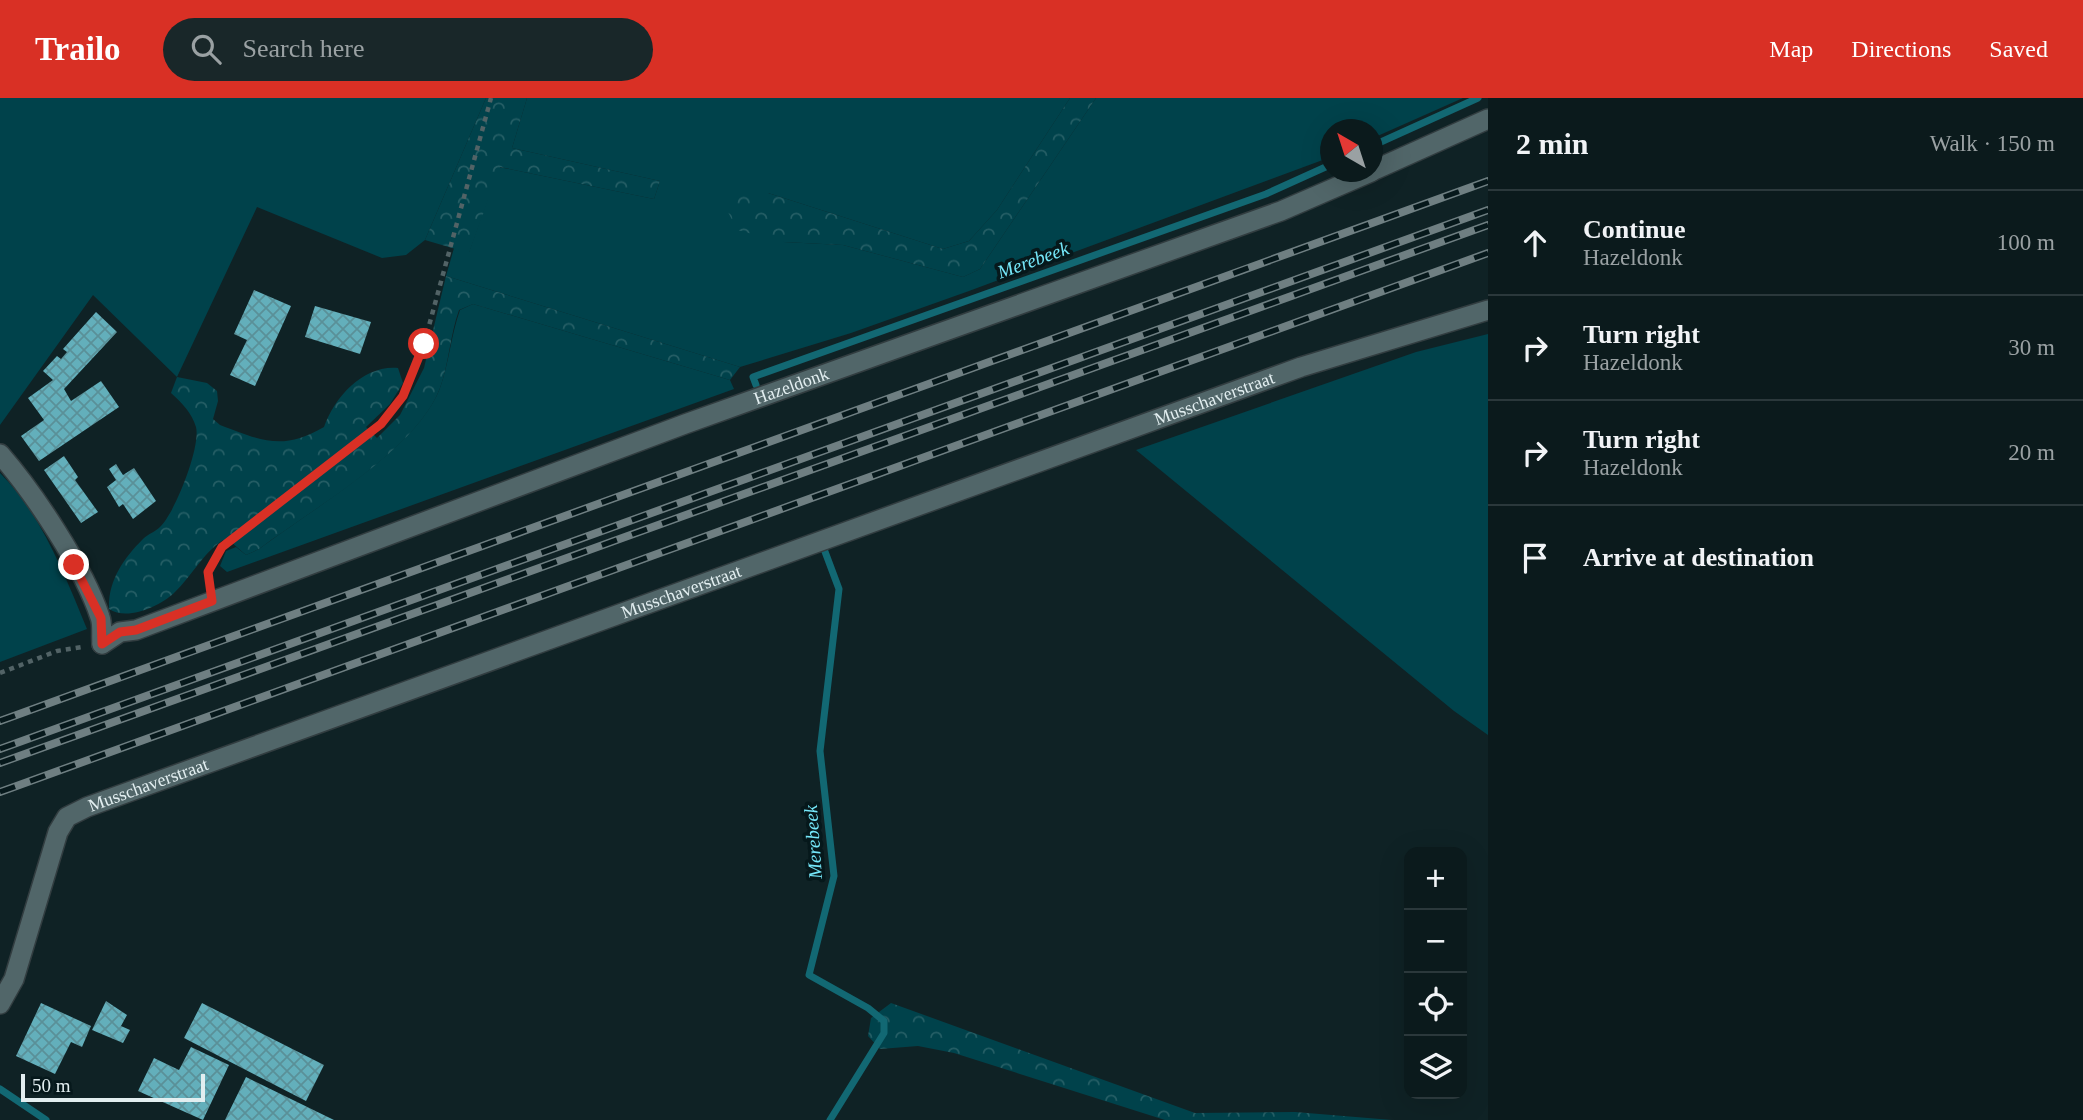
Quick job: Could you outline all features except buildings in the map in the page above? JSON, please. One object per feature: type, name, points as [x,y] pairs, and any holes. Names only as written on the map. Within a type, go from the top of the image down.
[{"type":"street","name":"Hazeldonk","points":[[1383,166],[1488,119]]},
{"type":"street","name":"Hazeldonk","points":[[102,644],[120,632],[136,630],[685,424],[1270,215],[1346,182]]},
{"type":"street","name":"Musschaverstraat","points":[[0,1004],[14,979],[58,832],[67,817],[87,807],[1301,367],[1488,310]]},
{"type":"street","points":[[0,454],[44,512],[74,565],[101,618],[102,644]]},
{"type":"path","points":[[212,601],[208,572],[222,547],[381,424],[403,396],[424,344],[491,98]]},
{"type":"path","points":[[0,673],[57,651],[102,644]]},
{"type":"green space","points":[[0,98],[486,98],[425,240],[406,255],[382,258],[257,207],[177,377],[93,295],[0,425]]},
{"type":"green space","points":[[486,98],[527,98],[512,148],[660,181],[654,199],[500,167],[469,253],[425,240]]},
{"type":"green space","points":[[527,98],[1070,98],[997,210],[969,241],[943,249],[768,193],[784,242],[843,245],[963,277],[980,269],[1096,98],[1463,98],[1383,134],[1383,119],[1320,119],[1320,161],[851,333],[740,367],[446,276],[454,248],[469,252],[499,167],[654,199],[660,181],[512,148]]},
{"type":"green space","points":[[1070,98],[1096,98],[980,269],[963,277],[843,245],[784,242],[737,230],[726,208],[735,196],[768,193],[943,249],[969,241],[997,210]]},
{"type":"green space","points":[[446,276],[740,367],[730,380],[473,304],[459,310],[440,388],[428,411],[387,456],[259,549],[246,555],[231,542],[223,540],[209,552],[174,593],[160,603],[134,613],[125,614],[109,609],[111,589],[118,571],[145,537],[166,520],[191,464],[197,436],[196,427],[186,408],[171,393],[177,377],[207,383],[217,391],[218,401],[213,419],[220,425],[261,439],[284,441],[324,427],[335,404],[363,377],[386,368],[398,368],[403,383],[390,404],[366,427],[377,438],[400,415],[424,368]]},
{"type":"green space","points":[[473,304],[730,380],[734,389],[227,572],[220,566],[226,551],[236,547],[246,555],[259,549],[361,476],[409,433],[428,411],[440,388],[460,310]]},
{"type":"green space","points":[[1488,334],[1488,735],[1454,711],[1136,450],[1416,352]]},
{"type":"green space","points":[[0,473],[15,489],[40,526],[87,629],[0,662]]},
{"type":"green space","points":[[891,1003],[1195,1113],[1295,1112],[1392,1120],[1165,1120],[954,1053],[918,1046],[880,1049],[868,1036],[871,1018]]},
{"type":"waterway","name":"Merebeek","points":[[1383,141],[1478,98]]},
{"type":"waterway","name":"Merebeek","points":[[756,385],[753,377],[1266,194],[1320,170]]},
{"type":"waterway","name":"Merebeek","points":[[824,549],[839,589],[820,751],[834,876],[809,975],[868,1008],[884,1021],[884,1033],[830,1120]]},
{"type":"waterway","name":"Merebeek","points":[[0,1089],[46,1120]]},
{"type":"railway","points":[[0,721],[1488,181]]},
{"type":"railway","points":[[0,749],[1488,210]]},
{"type":"railway","points":[[0,763],[1488,225]]},
{"type":"railway","points":[[0,792],[1488,253]]},
{"type":"route","points":[[74,565],[101,618],[102,644],[120,632],[136,630],[212,601],[208,572],[222,547],[381,424],[403,396],[424,344]]}]
